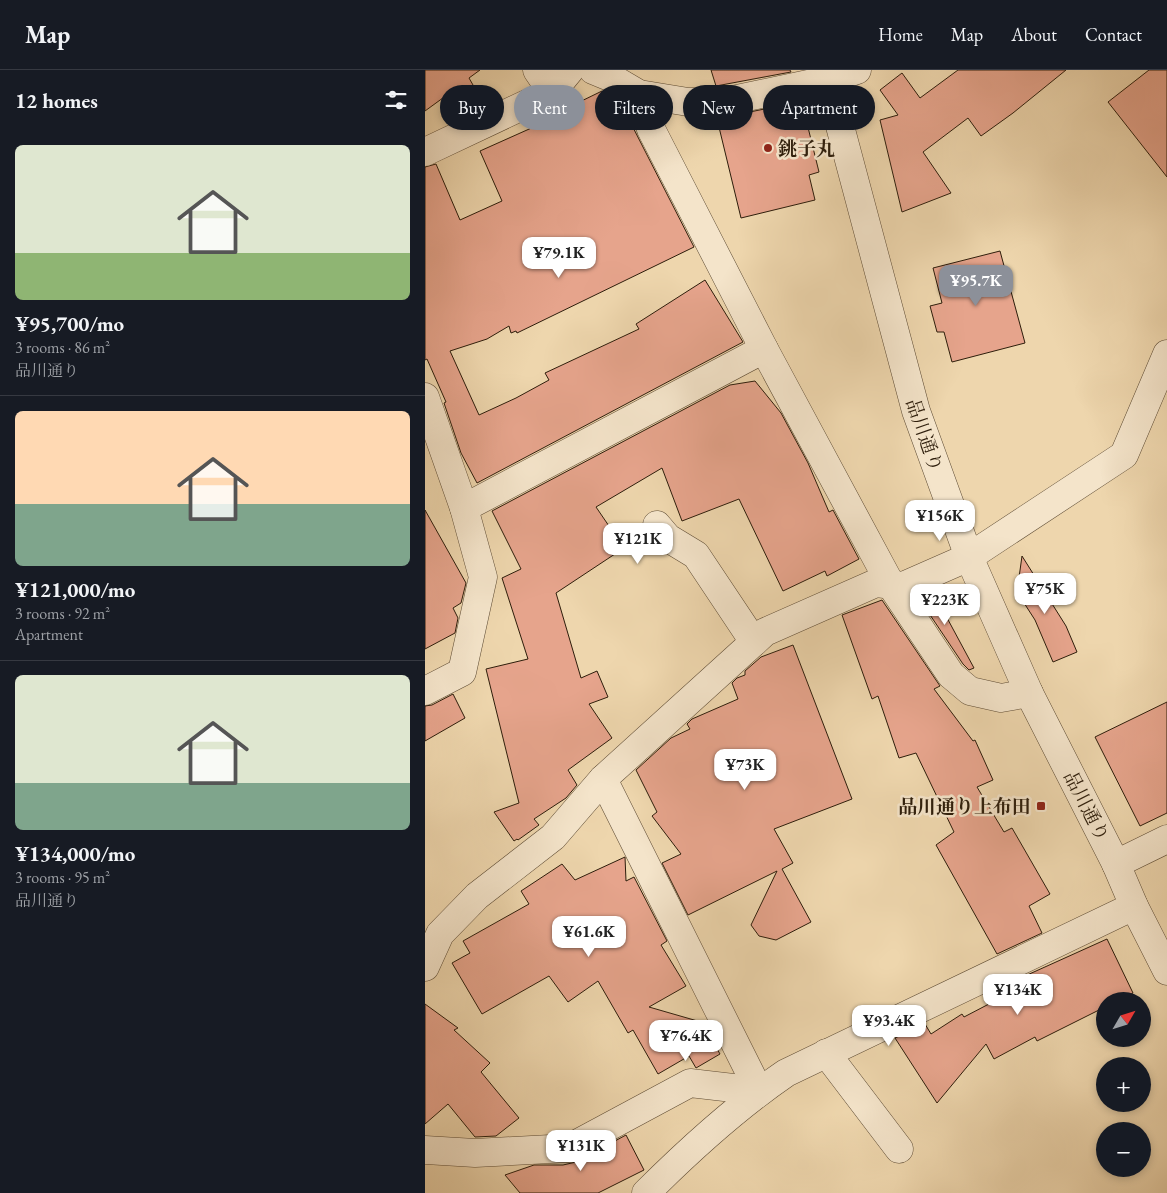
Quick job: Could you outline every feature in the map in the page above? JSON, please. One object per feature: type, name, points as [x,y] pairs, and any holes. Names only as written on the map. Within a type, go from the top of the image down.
[{"type":"street","points":[[537,70],[547,85]]},
{"type":"street","points":[[558,85],[570,70]]},
{"type":"street","points":[[593,70],[610,76],[624,85]]},
{"type":"street","points":[[673,100],[688,102],[723,102],[826,75],[857,70]]},
{"type":"street","name":"品川通り","points":[[826,75],[916,411],[969,557],[1029,693],[1116,864],[1134,906],[1167,971]]},
{"type":"street","points":[[425,152],[514,110]]},
{"type":"street","points":[[652,130],[764,349],[891,585],[951,675],[970,691],[1001,698],[1029,693]]},
{"type":"street","points":[[464,508],[764,349]]},
{"type":"street","points":[[425,967],[440,934],[477,896],[553,837],[603,779],[765,632],[876,583],[903,586],[969,557],[1123,455],[1167,354]]},
{"type":"street","points":[[425,397],[464,508],[483,577],[463,672],[425,691]]},
{"type":"street","points":[[657,525],[668,538],[696,556],[753,642]]},
{"type":"street","points":[[603,779],[759,1092]]},
{"type":"street","points":[[1116,864],[1167,839]]},
{"type":"street","points":[[646,1193],[675,1163],[759,1092],[786,1073],[1134,906]]},
{"type":"street","points":[[826,1054],[899,1149]]},
{"type":"street","points":[[425,1150],[475,1153],[569,1148],[690,1083],[759,1092]]},
{"type":"building","points":[[425,70],[480,70],[469,78],[473,85],[440,85],[440,100],[425,111]]},
{"type":"building","points":[[711,70],[790,70],[791,72],[721,85],[716,85]]},
{"type":"building","points":[[958,70],[1066,70],[981,136],[968,118],[923,152],[951,193],[902,212],[880,120],[898,115],[880,90],[902,73],[920,98]]},
{"type":"building","points":[[1149,70],[1167,70],[1167,177],[1108,102]]},
{"type":"building","points":[[595,94],[595,130],[634,130],[694,247],[517,333],[516,331],[511,333],[509,326],[487,339],[450,351],[479,415],[549,380],[545,373],[639,329],[636,324],[705,280],[743,342],[477,483],[461,453],[444,403],[446,402],[427,359],[425,360],[425,167],[436,164],[460,220],[502,201],[480,151],[527,130],[585,130],[585,99]]},
{"type":"building","name":"銚子丸","points":[[763,109],[763,130],[809,130],[819,172],[809,175],[815,200],[741,218],[720,130],[753,130],[753,111]]},
{"type":"building","points":[[1000,251],[1025,343],[952,362],[944,332],[937,332],[930,306],[942,303],[933,268]]},
{"type":"building","points":[[755,381],[781,413],[808,463],[829,512],[833,510],[859,559],[827,576],[825,571],[783,591],[739,499],[682,521],[662,468],[596,507],[624,548],[556,593],[581,678],[597,671],[608,697],[589,704],[612,738],[568,770],[577,785],[566,798],[534,819],[539,825],[514,841],[494,812],[519,803],[486,669],[528,659],[502,578],[521,569],[492,511],[730,385]]},
{"type":"building","points":[[425,510],[466,583],[461,603],[453,608],[458,618],[455,633],[425,649]]},
{"type":"building","points":[[1022,556],[1066,626],[1077,652],[1053,662],[1035,620],[1017,592]]},
{"type":"building","points":[[932,590],[974,668],[969,670],[963,664],[918,597]]},
{"type":"building","points":[[882,600],[940,686],[934,689],[973,741],[975,740],[993,780],[977,787],[1004,832],[1012,828],[1050,894],[1029,906],[1042,933],[997,954],[936,845],[954,832],[916,753],[899,758],[878,696],[872,699],[842,615]]},
{"type":"building","points":[[793,645],[852,799],[774,829],[793,863],[782,869],[811,922],[776,940],[759,936],[751,925],[777,871],[688,915],[662,863],[681,854],[652,816],[657,812],[636,770],[671,738],[690,729],[687,724],[692,719],[738,699],[732,683],[737,678],[745,675],[745,671],[761,657]]},
{"type":"building","points":[[453,694],[465,718],[425,741],[425,706],[432,705]]},
{"type":"building","points":[[1167,702],[1167,813],[1140,826],[1095,737]]},
{"type":"building","points":[[625,857],[626,881],[634,877],[667,941],[661,945],[686,986],[649,1007],[701,1022],[720,1054],[696,1068],[689,1056],[658,1074],[633,1030],[628,1033],[598,981],[568,1002],[549,976],[482,1014],[452,963],[470,953],[463,941],[529,904],[521,891],[562,864],[575,880]]},
{"type":"building","points":[[1107,939],[1133,992],[1096,992],[1096,1012],[1037,1041],[1035,1037],[994,1059],[986,1044],[937,1103],[895,1038],[925,1024],[931,1034],[962,1014],[964,1017],[1010,993],[1005,985]]},
{"type":"building","points":[[425,1004],[458,1028],[454,1030],[490,1063],[481,1072],[519,1118],[496,1136],[475,1137],[448,1104],[425,1124]]},
{"type":"building","points":[[626,1135],[644,1170],[598,1193],[520,1193],[505,1175],[534,1165],[563,1165],[576,1162]]},
{"type":"place","name":"銚子丸","points":[[768,148]]},
{"type":"place","name":"品川通り上布田","points":[[1041,806]]}]
